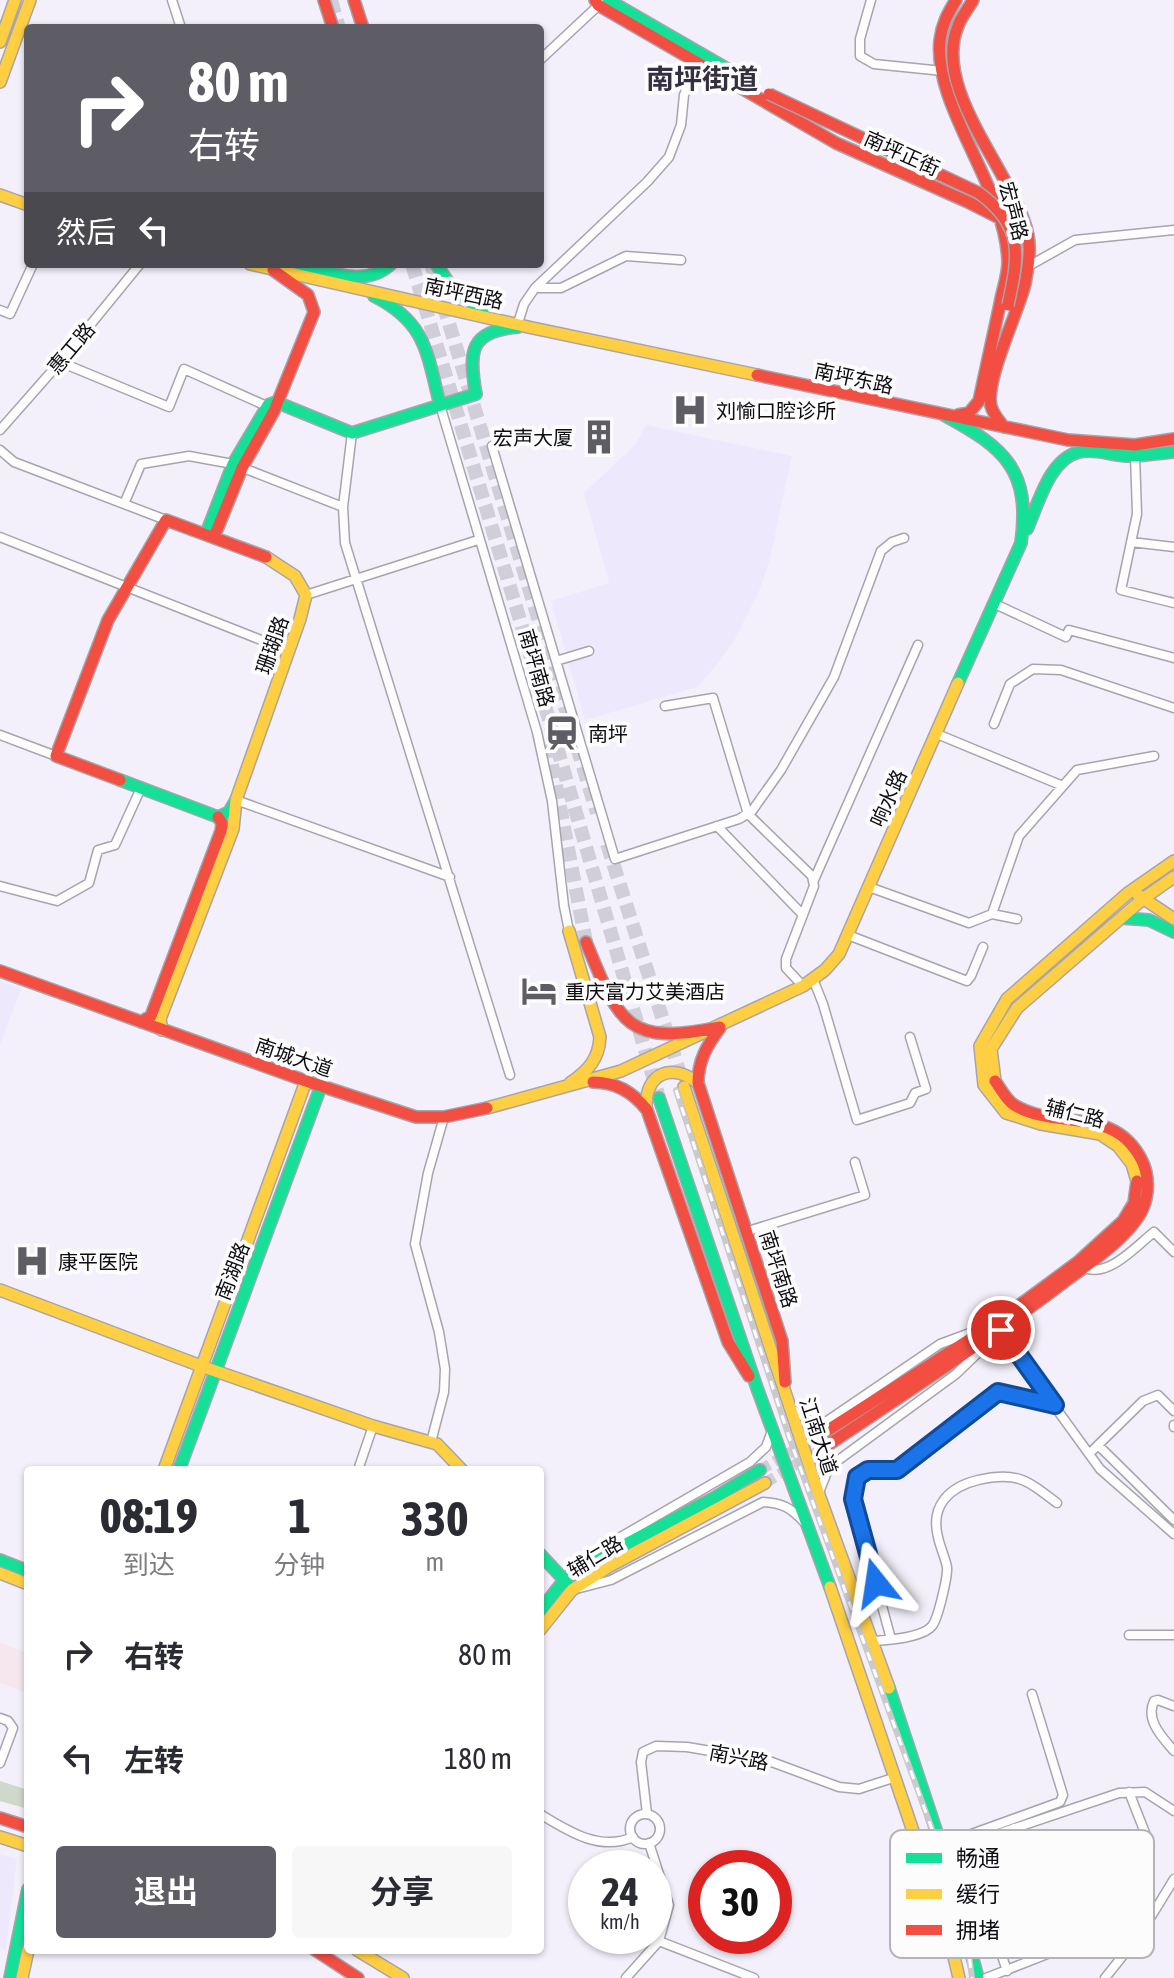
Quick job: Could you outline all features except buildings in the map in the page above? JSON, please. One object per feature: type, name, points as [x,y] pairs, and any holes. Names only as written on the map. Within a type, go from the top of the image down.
[{"type":"main road","points":[[0,42],[15,0]]},
{"type":"main road","points":[[0,82],[30,0]]},
{"type":"main road","points":[[324,0],[332,24]]},
{"type":"main road","points":[[354,0],[362,24]]},
{"type":"main road","name":"宏声路","points":[[944,415],[969,413],[979,401],[1008,265],[1006,242],[986,178],[950,100],[943,71],[940,44],[948,9],[956,0]]},
{"type":"main road","name":"宏声路","points":[[973,0],[961,13],[953,48],[960,97],[1015,202],[1027,232],[1027,267],[1000,354],[991,404],[992,411],[1004,427]]},
{"type":"main road","name":"南坪正街","points":[[601,1],[836,143],[1027,232]]},
{"type":"main road","name":"南坪正街","points":[[698,59],[731,71],[767,99]]},
{"type":"main road","points":[[767,99],[979,193],[998,205],[1015,233],[1018,263],[1000,354]]},
{"type":"main road","points":[[0,195],[24,204]]},
{"type":"main road","points":[[210,535],[238,466],[273,406],[314,312],[308,295],[270,268]]},
{"type":"main road","name":"南坪西路","points":[[270,268],[523,325]]},
{"type":"main road","points":[[318,268],[364,278],[382,274],[387,268]]},
{"type":"main road","points":[[438,268],[446,282],[468,303],[523,325]]},
{"type":"main road","name":"南坪南路","points":[[353,288],[393,304],[410,319],[421,338],[440,405]]},
{"type":"main road","points":[[273,406],[352,433],[476,394],[471,368],[474,351],[482,337],[493,329],[523,325]]},
{"type":"main road","name":"南坪东路","points":[[523,325],[1068,440],[1132,445],[1158,444],[1174,439]]},
{"type":"main road","name":"响水路","points":[[582,1082],[621,1071],[808,983],[839,954],[995,604],[1021,543],[1025,524],[1024,494],[1011,466],[991,442],[944,415]]},
{"type":"main road","points":[[1068,440],[1057,442],[1053,447],[1057,452],[1072,454]]},
{"type":"main road","points":[[1021,543],[1057,466],[1072,454],[1080,451],[1135,455],[1174,452]]},
{"type":"main road","points":[[141,1022],[151,1016],[222,823],[218,817],[56,756],[108,620],[166,520]]},
{"type":"main road","name":"珊瑚路","points":[[162,1030],[160,1019],[233,829],[236,800],[306,595],[295,576],[273,560],[166,520]]},
{"type":"main road","points":[[218,817],[229,812],[236,800]]},
{"type":"main road","name":"辅仁路","points":[[1080,1265],[1123,1221],[1134,1203],[1137,1183],[1132,1164],[1118,1146],[1100,1134],[1041,1124],[1006,1113],[984,1085],[980,1046],[1007,999],[1128,893],[1174,861]]},
{"type":"main road","name":"辅仁路","points":[[822,1449],[998,1327],[1130,1228],[1143,1208],[1148,1184],[1142,1161],[1125,1138],[1102,1124],[1044,1115],[1012,1104],[994,1079],[991,1049],[1017,1008],[1144,898],[1174,877]]},
{"type":"main road","points":[[1128,893],[1144,898],[1174,919]]},
{"type":"main road","points":[[1121,918],[1143,917],[1174,932]]},
{"type":"main road","name":"南坪南路","points":[[567,1086],[591,1068],[600,1048],[600,1037],[569,931]]},
{"type":"main road","points":[[586,942],[607,996],[619,1014],[634,1027],[650,1034],[676,1036],[721,1026]]},
{"type":"main road","name":"南城大道","points":[[0,971],[306,1081],[416,1117],[470,1113],[582,1082]]},
{"type":"main road","points":[[698,1083],[697,1073],[702,1057],[721,1026]]},
{"type":"main road","points":[[698,1083],[683,1073],[664,1072],[648,1088],[645,1097],[647,1110],[728,1342],[757,1388]]},
{"type":"main road","points":[[165,1466],[306,1081]]},
{"type":"main road","points":[[582,1082],[600,1081],[626,1089],[647,1110]]},
{"type":"main road","name":"南坪南路","points":[[698,1083],[782,1341],[786,1393]]},
{"type":"main road","name":"南湖路","points":[[180,1466],[321,1086]]},
{"type":"main road","name":"江南大道","points":[[684,1087],[819,1495],[873,1641],[936,1830]]},
{"type":"main road","name":"江南大道","points":[[659,1098],[911,1830]]},
{"type":"main road","points":[[0,1290],[201,1366],[373,1426],[437,1444],[458,1466]]},
{"type":"main road","name":"辅仁路","points":[[817,1437],[998,1327]]},
{"type":"main road","name":"辅仁路","points":[[544,1606],[564,1580],[578,1569],[714,1498],[760,1470]]},
{"type":"main road","name":"辅仁路","points":[[544,1625],[572,1590],[608,1567],[765,1483]]},
{"type":"main road","points":[[544,1558],[572,1590]]},
{"type":"main road","points":[[0,1560],[24,1569]]},
{"type":"main road","points":[[0,1573],[24,1582]]},
{"type":"main road","points":[[0,1818],[24,1826]]},
{"type":"main road","points":[[0,1837],[24,1845]]},
{"type":"main road","points":[[10,1978],[24,1909]]},
{"type":"main road","points":[[22,1978],[27,1954]]},
{"type":"main road","points":[[321,1954],[358,1978]]},
{"type":"main road","points":[[364,1954],[403,1978]]},
{"type":"main road","name":"江南大道","points":[[954,1958],[959,1978]]},
{"type":"main road","name":"江南大道","points":[[973,1958],[978,1978]]},
{"type":"street","points":[[172,0],[180,24]]},
{"type":"street","points":[[871,0],[860,39],[860,56],[874,64],[943,71]]},
{"type":"street","points":[[544,56],[601,1]]},
{"type":"street","points":[[523,325],[524,304],[535,288],[647,182],[669,157],[681,125],[684,95],[698,59]]},
{"type":"street","points":[[1027,267],[1075,240],[1174,230]]},
{"type":"street","points":[[535,288],[561,288],[626,256],[681,260]]},
{"type":"street","points":[[0,310],[10,314],[31,268]]},
{"type":"street","name":"惠工路","points":[[0,430],[137,268]]},
{"type":"street","points":[[60,362],[169,407],[184,369],[273,406]]},
{"type":"street","name":"南坪南路","points":[[440,405],[537,732],[552,801],[569,931]]},
{"type":"street","points":[[352,433],[343,507],[345,543],[359,580],[510,1075]]},
{"type":"street","name":"南坪南路","points":[[492,446],[615,859],[717,826]]},
{"type":"street","name":"珊瑚路","points":[[0,450],[14,462],[166,520]]},
{"type":"street","points":[[1135,455],[1137,514],[1121,590],[1174,603]]},
{"type":"street","points":[[124,504],[141,464],[189,456],[238,466],[343,507]]},
{"type":"street","points":[[0,537],[289,651]]},
{"type":"street","points":[[803,915],[717,826],[748,814],[781,770],[834,677],[881,551],[892,542],[904,538]]},
{"type":"street","points":[[306,595],[478,540]]},
{"type":"street","points":[[1131,542],[1174,547]]},
{"type":"street","points":[[995,604],[1066,637],[1069,630],[1174,658]]},
{"type":"street","points":[[910,1037],[926,1089],[915,1093],[910,1103],[857,1120],[823,1004],[808,983],[786,968],[786,959],[814,881],[918,645]]},
{"type":"street","points":[[556,661],[589,651]]},
{"type":"street","points":[[994,724],[1010,684],[1033,669],[1061,670],[1174,708]]},
{"type":"street","points":[[665,706],[713,698],[748,814],[814,881]]},
{"type":"street","points":[[937,734],[1063,786]]},
{"type":"street","points":[[0,735],[56,756]]},
{"type":"street","points":[[992,914],[1019,836],[1077,770],[1154,756]]},
{"type":"street","points":[[0,886],[57,901],[89,883],[98,850],[115,845],[141,788]]},
{"type":"street","points":[[236,800],[450,877]]},
{"type":"street","points":[[869,887],[969,923],[992,914],[1017,919]]},
{"type":"street","points":[[848,935],[967,981],[983,947]]},
{"type":"street","points":[[431,1442],[444,1392],[445,1369],[439,1332],[415,1244],[428,1173],[444,1117]]},
{"type":"street","points":[[748,1231],[865,1195],[855,1162]]},
{"type":"street","points":[[1080,1265],[1094,1271],[1108,1268],[1154,1232],[1174,1252]]},
{"type":"street","points":[[998,1327],[1100,1469],[1174,1534]]},
{"type":"street","points":[[791,1408],[805,1421],[827,1421],[940,1344],[998,1327]]},
{"type":"street","points":[[819,1495],[829,1467],[956,1374],[998,1327]]},
{"type":"street","points":[[891,1639],[853,1499],[857,1477],[868,1470],[897,1470],[998,1392],[1055,1405]]},
{"type":"street","points":[[1089,1454],[1143,1401],[1158,1395],[1174,1411]]},
{"type":"street","points":[[359,1466],[373,1426]]},
{"type":"street","points":[[578,1569],[593,1553],[750,1462],[766,1447],[773,1427]]},
{"type":"street","points":[[1098,1445],[1174,1520]]},
{"type":"street","points":[[873,1641],[928,1631],[934,1624],[948,1569],[936,1533],[936,1516],[942,1499],[956,1487],[1009,1476],[1026,1480],[1057,1503]]},
{"type":"street","points":[[572,1590],[611,1580],[763,1502],[790,1508],[809,1526]]},
{"type":"street","points":[[1129,1635],[1174,1635]]},
{"type":"street","points":[[992,1830],[1060,1802],[1063,1795],[1032,1694]]},
{"type":"street","points":[[1174,1706],[1158,1700],[1154,1701],[1150,1711],[1150,1717],[1174,1751]]},
{"type":"street","points":[[0,1718],[8,1721],[13,1728],[0,1763]]},
{"type":"street","name":"南兴路","points":[[647,1814],[641,1762],[643,1752],[656,1746],[687,1747],[769,1761],[839,1787],[859,1789],[893,1778]]},
{"type":"street","points":[[1129,1792],[1144,1830]]},
{"type":"street","points":[[1008,1830],[1119,1793],[1145,1792],[1174,1811]]},
{"type":"street","points":[[647,1814],[658,1821],[660,1829],[657,1838],[649,1843],[640,1843],[633,1837],[631,1823],[637,1816],[647,1814]]},
{"type":"street","points":[[544,1816],[569,1832],[603,1843],[621,1842],[633,1837]]},
{"type":"street","points":[[649,1843],[651,1850]]},
{"type":"street","points":[[1154,1912],[1174,1879]]},
{"type":"street","points":[[672,1946],[754,1978]]},
{"type":"street","points":[[626,1978],[647,1954]]},
{"type":"street","points":[[1003,1958],[1007,1971]]},
{"type":"street","points":[[986,1978],[1038,1958]]},
{"type":"street","points":[[1105,1978],[1121,1958]]},
{"type":"shaded area","points":[[646,425],[792,456],[761,587],[735,639],[719,662],[698,687],[585,720],[551,601],[609,583],[584,493],[635,445]]},
{"type":"shaded area","points":[[0,981],[21,989],[0,1045]]},
{"type":"shaded area","points":[[0,1643],[24,1652],[24,1692],[0,1683]]},
{"type":"shaded area","points":[[0,1781],[24,1789],[24,1808],[0,1801]]},
{"type":"shaded area","points":[[0,1854],[17,1859],[6,1950],[0,1947]]},
{"type":"tunnel","points":[[331,0],[338,24]]},
{"type":"tunnel","points":[[413,268],[520,620],[659,1098]]},
{"type":"tunnel","points":[[432,268],[597,813]]},
{"type":"tunnel","points":[[548,744],[586,942]]},
{"type":"tunnel","points":[[607,844],[683,1083]]},
{"type":"tunnel","points":[[760,1470],[817,1437]]},
{"type":"tunnel","points":[[765,1483],[822,1449]]},
{"type":"railway","points":[[676,1090],[789,1437],[932,1830]]},
{"type":"railway","points":[[969,1958],[972,1978]]},
{"type":"traffic: fast","points":[[608,0],[731,71],[753,92]]},
{"type":"traffic: fast","points":[[313,268],[359,277],[385,268]]},
{"type":"traffic: fast","points":[[439,268],[455,292],[485,311]]},
{"type":"traffic: fast","points":[[374,296],[404,317],[422,341],[440,405]]},
{"type":"traffic: fast","points":[[206,534],[233,464],[268,405],[276,402],[352,433],[476,394],[472,366],[476,346],[490,333],[518,327]]},
{"type":"traffic: fast","points":[[944,415],[998,451],[1017,479],[1022,497],[1021,543],[958,683]]},
{"type":"traffic: fast","points":[[1027,529],[1052,473],[1069,456],[1085,451],[1129,456],[1174,452]]},
{"type":"traffic: fast","points":[[120,780],[218,817],[229,812],[236,800]]},
{"type":"traffic: fast","points":[[1122,918],[1149,920],[1174,932]]},
{"type":"traffic: fast","points":[[180,1466],[321,1086]]},
{"type":"traffic: fast","points":[[659,1098],[757,1388],[830,1587]]},
{"type":"traffic: fast","points":[[544,1606],[564,1580],[578,1569],[714,1498],[760,1470]]},
{"type":"traffic: fast","points":[[544,1558],[567,1583]]},
{"type":"traffic: fast","points":[[0,1560],[24,1569]]},
{"type":"traffic: fast","points":[[889,1688],[936,1830]]},
{"type":"traffic: fast","points":[[10,1978],[24,1909]]},
{"type":"traffic: fast","points":[[972,1958],[978,1978]]},
{"type":"traffic: slow","points":[[0,42],[15,0]]},
{"type":"traffic: slow","points":[[0,82],[30,0]]},
{"type":"traffic: slow","points":[[0,195],[24,204]]},
{"type":"traffic: slow","points":[[268,268],[757,375]]},
{"type":"traffic: slow","points":[[162,1030],[160,1019],[233,829],[236,800],[306,595],[295,576],[266,557]]},
{"type":"traffic: slow","points":[[487,1108],[621,1071],[803,986],[825,970],[839,954],[958,683]]},
{"type":"traffic: slow","points":[[1137,1181],[1132,1164],[1118,1146],[1100,1134],[1041,1124],[1006,1113],[984,1085],[980,1046],[1007,999],[1128,893],[1174,861]]},
{"type":"traffic: slow","points":[[995,1081],[991,1049],[1017,1008],[1144,898],[1174,877]]},
{"type":"traffic: slow","points":[[1138,895],[1174,919]]},
{"type":"traffic: slow","points":[[569,931],[600,1037],[591,1064],[570,1083]]},
{"type":"traffic: slow","points":[[646,1107],[650,1086],[662,1074],[679,1073],[698,1083]]},
{"type":"traffic: slow","points":[[165,1466],[306,1081]]},
{"type":"traffic: slow","points":[[684,1087],[819,1495],[889,1688]]},
{"type":"traffic: slow","points":[[0,1290],[201,1366],[373,1426],[437,1444],[458,1466]]},
{"type":"traffic: slow","points":[[544,1625],[572,1590],[608,1567],[765,1483]]},
{"type":"traffic: slow","points":[[0,1573],[24,1582]]},
{"type":"traffic: slow","points":[[830,1587],[913,1830]]},
{"type":"traffic: slow","points":[[0,1837],[24,1845]]},
{"type":"traffic: slow","points":[[22,1978],[27,1954]]},
{"type":"traffic: slow","points":[[364,1954],[403,1978]]},
{"type":"traffic: slow","points":[[954,1958],[959,1978]]},
{"type":"traffic: jam","points":[[324,0],[332,24]]},
{"type":"traffic: jam","points":[[354,0],[362,24]]},
{"type":"traffic: jam","points":[[595,0],[598,5],[836,143],[1027,232]]},
{"type":"traffic: jam","points":[[956,0],[941,34],[941,66],[947,93],[996,205],[1008,262],[979,401],[969,413],[958,415]]},
{"type":"traffic: jam","points":[[973,0],[958,26],[953,51],[956,78],[965,105],[1020,211],[1029,241],[1025,284],[997,364],[990,394],[992,409],[1004,427]]},
{"type":"traffic: jam","points":[[769,94],[979,193],[994,205],[1011,230],[1016,256],[1008,305]]},
{"type":"traffic: jam","points":[[214,537],[242,468],[274,411],[314,312],[308,295],[273,270]]},
{"type":"traffic: jam","points":[[757,375],[1068,440],[1135,445],[1174,439]]},
{"type":"traffic: jam","points":[[120,780],[56,756],[108,620],[166,520],[266,557]]},
{"type":"traffic: jam","points":[[141,1022],[151,1016],[221,831],[222,823],[218,817]]},
{"type":"traffic: jam","points":[[586,942],[608,992],[618,1010],[630,1022],[645,1030],[664,1034],[720,1027]]},
{"type":"traffic: jam","points":[[0,971],[306,1081],[416,1117],[444,1117],[487,1108]]},
{"type":"traffic: jam","points":[[720,1028],[704,1054],[698,1083],[782,1341],[785,1382]]},
{"type":"traffic: jam","points":[[822,1449],[974,1347],[1084,1268],[1129,1229],[1143,1208],[1147,1191],[1146,1172],[1130,1144],[1117,1132],[1084,1122],[1030,1113],[1014,1105],[995,1081]]},
{"type":"traffic: jam","points":[[593,1082],[623,1089],[647,1110],[728,1342],[749,1376]]},
{"type":"traffic: jam","points":[[817,1437],[994,1324],[1078,1262],[1123,1221],[1134,1203],[1137,1181]]},
{"type":"traffic: jam","points":[[0,1818],[24,1826]]},
{"type":"traffic: jam","points":[[321,1954],[358,1978]]},
{"type":"place","name":"刘愉口腔诊所","points":[[690,410]]},
{"type":"place","name":"宏声大厦","points":[[599,437]]},
{"type":"place","name":"南坪","points":[[562,733]]},
{"type":"place","name":"重庆富力艾美酒店","points":[[539,991]]},
{"type":"place","name":"康平医院","points":[[32,1261]]},
{"type":"district","name":"南坪街道","points":[[702,79]]},
{"type":"route","points":[[876,1583],[853,1499],[857,1477],[868,1470],[897,1470],[998,1392],[1055,1405],[1001,1330]]}]
